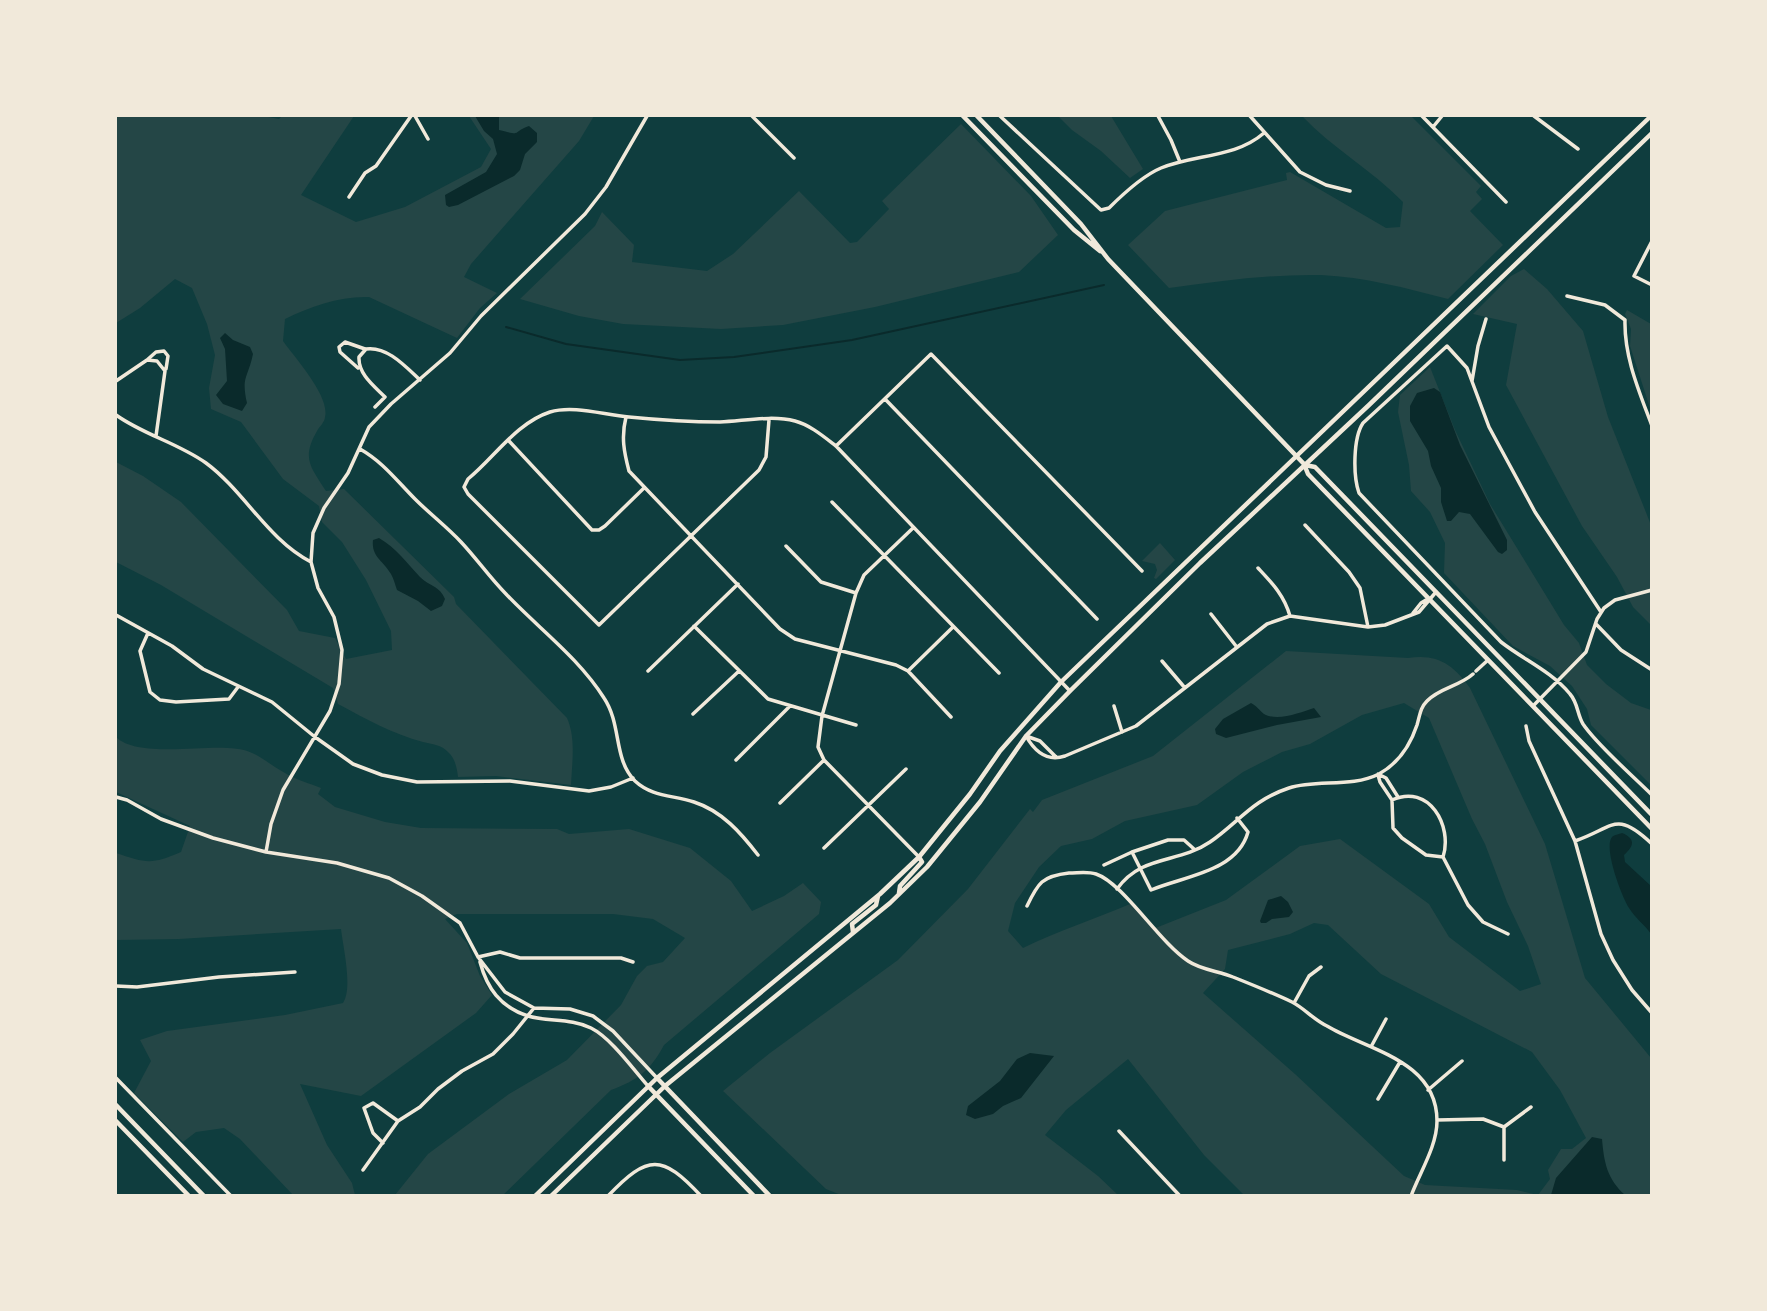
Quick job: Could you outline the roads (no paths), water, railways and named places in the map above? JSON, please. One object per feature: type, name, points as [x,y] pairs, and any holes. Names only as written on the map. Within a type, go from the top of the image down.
[{"type":"main road","points":[[963,116],[1074,230],[1108,258]]},
{"type":"main road","points":[[977,116],[1081,224],[1108,258],[1295,456],[1304,464],[1315,467],[1651,815]]},
{"type":"main road","points":[[535,1195],[657,1078],[878,895],[919,857],[970,794],[1000,751],[1061,682],[1651,116]]},
{"type":"main road","points":[[551,1195],[665,1086],[899,894],[927,867],[980,802],[1026,736],[1070,691],[1651,133]]},
{"type":"main road","points":[[1304,464],[1308,474],[1651,829]]},
{"type":"main road","points":[[899,894],[900,886],[922,862],[919,857]]},
{"type":"main road","points":[[853,932],[852,924],[876,905],[878,895]]},
{"type":"main road","points":[[657,1078],[769,1195]]},
{"type":"main road","points":[[649,1086],[754,1195]]},
{"type":"main road","points":[[116,1105],[204,1195]]},
{"type":"main road","points":[[116,1121],[189,1195]]},
{"type":"street","points":[[349,197],[365,173],[376,166],[413,116],[428,139]]},
{"type":"street","points":[[266,852],[271,824],[283,790],[330,711],[339,684],[341,650],[334,617],[318,588],[311,562],[313,533],[324,508],[343,482],[369,427],[450,353],[481,316],[526,274],[596,201],[647,116]]},
{"type":"street","points":[[752,116],[794,158]]},
{"type":"street","points":[[1000,116],[1097,208],[1105,210],[1153,173],[1180,162],[1244,147],[1264,133]]},
{"type":"street","points":[[1158,116],[1180,162]]},
{"type":"street","points":[[1250,116],[1300,172],[1326,185],[1350,191]]},
{"type":"street","points":[[1422,116],[1506,202]]},
{"type":"street","points":[[1433,127],[1442,116]]},
{"type":"street","points":[[1534,116],[1578,149]]},
{"type":"street","points":[[1542,122],[1548,116]]},
{"type":"street","points":[[1651,241],[1634,276],[1651,285]]},
{"type":"street","points":[[1567,296],[1605,305],[1625,320],[1630,364],[1651,426]]},
{"type":"street","points":[[1472,381],[1486,318]]},
{"type":"street","points":[[375,407],[385,397],[341,352],[339,347],[345,342],[366,349],[374,348],[391,355],[420,380]]},
{"type":"street","points":[[1601,612],[1535,512],[1489,427],[1466,368],[1447,346],[1357,431],[1355,482],[1359,493],[1501,642],[1557,681],[1577,703],[1582,722],[1651,795]]},
{"type":"street","points":[[362,372],[358,360],[366,349]]},
{"type":"street","points":[[116,381],[156,352],[164,351],[168,356],[156,436]]},
{"type":"street","points":[[836,446],[931,354],[1142,571]]},
{"type":"street","points":[[147,360],[157,360],[165,371]]},
{"type":"street","points":[[885,399],[1097,619]]},
{"type":"street","points":[[769,420],[767,449],[759,470],[599,625],[468,494],[465,484],[537,418],[561,410],[718,422],[769,420],[794,421],[816,430],[836,446],[1070,691]]},
{"type":"street","points":[[116,415],[183,449],[215,470],[274,532],[311,562]]},
{"type":"street","points":[[626,417],[623,452],[629,471],[785,633],[795,639],[896,665],[908,671],[951,718]]},
{"type":"street","points":[[509,441],[592,530],[605,526],[644,488]]},
{"type":"street","points":[[360,449],[384,465],[418,502],[459,540],[508,596],[577,663],[611,709],[622,760],[633,778],[659,795],[690,801],[708,808],[730,822],[758,855]]},
{"type":"street","points":[[832,502],[999,673]]},
{"type":"street","points":[[1305,525],[1349,572],[1360,588],[1368,627]]},
{"type":"street","points":[[913,528],[864,575],[856,593],[842,652],[822,716],[818,747],[824,760],[919,857]]},
{"type":"street","points":[[786,546],[821,582],[856,593]]},
{"type":"street","points":[[1258,568],[1275,585],[1286,602],[1290,615]]},
{"type":"street","points":[[648,671],[737,584]]},
{"type":"street","points":[[1533,706],[1586,652],[1601,612],[1615,600],[1651,590]]},
{"type":"street","points":[[1026,736],[1042,755],[1057,759],[1148,719],[1236,646],[1267,624],[1290,615],[1368,627],[1392,623],[1419,612],[1436,592]]},
{"type":"street","points":[[1211,614],[1236,646]]},
{"type":"street","points":[[116,615],[172,646],[203,669],[272,702],[353,764],[382,775],[416,782],[510,781],[589,791],[611,787],[633,778]]},
{"type":"street","points":[[1596,624],[1621,650],[1651,670]]},
{"type":"street","points":[[694,626],[768,699],[856,725]]},
{"type":"street","points":[[908,671],[953,627]]},
{"type":"street","points":[[148,633],[140,651],[150,692],[160,700],[176,702],[229,699],[238,687]]},
{"type":"street","points":[[1116,889],[1126,876],[1139,868],[1209,842],[1262,799],[1292,787],[1356,780],[1378,774],[1399,759],[1409,746],[1420,709],[1429,698],[1463,683],[1488,660]]},
{"type":"street","points":[[1162,661],[1185,688]]},
{"type":"street","points":[[693,714],[739,671]]},
{"type":"street","points":[[1114,706],[1122,732]]},
{"type":"street","points":[[736,760],[789,707]]},
{"type":"street","points":[[1526,726],[1529,741],[1575,841],[1601,934],[1612,960],[1651,1013]]},
{"type":"street","points":[[1026,736],[1040,741],[1057,759]]},
{"type":"street","points":[[780,803],[824,760]]},
{"type":"street","points":[[824,849],[906,769]]},
{"type":"street","points":[[1378,774],[1386,778],[1398,797]]},
{"type":"street","points":[[1378,774],[1392,800],[1393,828],[1426,855],[1443,857]]},
{"type":"street","points":[[1392,800],[1414,795],[1427,800],[1444,831],[1447,844],[1443,857],[1468,905],[1483,922],[1508,934]]},
{"type":"street","points":[[116,797],[127,800],[161,819],[266,852],[337,863],[389,878],[422,896],[460,923],[478,957],[505,992],[534,1009],[570,1009],[593,1016],[613,1031],[657,1078]]},
{"type":"street","points":[[1132,852],[1151,890],[1214,868],[1231,858],[1246,841],[1248,832],[1237,818]]},
{"type":"street","points":[[1575,841],[1611,824],[1627,824],[1651,844]]},
{"type":"street","points":[[1104,864],[1168,840],[1184,840],[1194,849]]},
{"type":"street","points":[[1027,906],[1038,884],[1052,875],[1085,872],[1098,875],[1116,889],[1166,943],[1190,962],[1294,1003],[1329,1028],[1372,1045],[1414,1070],[1428,1090],[1437,1120],[1434,1141],[1411,1195]]},
{"type":"street","points":[[478,957],[500,952],[520,958],[621,958],[634,962]]},
{"type":"street","points":[[478,957],[485,982],[503,1003],[528,1016],[563,1020],[591,1028],[604,1038],[649,1086]]},
{"type":"street","points":[[1294,1003],[1309,976],[1321,967]]},
{"type":"street","points":[[116,986],[137,987],[219,977],[295,972]]},
{"type":"street","points":[[363,1170],[398,1121],[420,1107],[438,1089],[463,1071],[493,1055],[534,1009]]},
{"type":"street","points":[[1372,1045],[1386,1019]]},
{"type":"street","points":[[1378,1099],[1400,1062]]},
{"type":"street","points":[[1428,1090],[1462,1062]]},
{"type":"street","points":[[116,1078],[231,1195]]},
{"type":"street","points":[[383,1143],[373,1133],[364,1108],[373,1103],[398,1121]]},
{"type":"street","points":[[1504,1127],[1531,1107]]},
{"type":"street","points":[[1437,1120],[1483,1119],[1504,1127]]},
{"type":"street","points":[[1504,1127],[1504,1160]]},
{"type":"street","points":[[1119,1132],[1180,1195]]},
{"type":"street","points":[[608,1195],[631,1174],[647,1165],[663,1164],[679,1172],[701,1195]]},
{"type":"waterway","points":[[506,327],[566,344],[680,360],[734,357],[852,340],[1104,285]]}]
